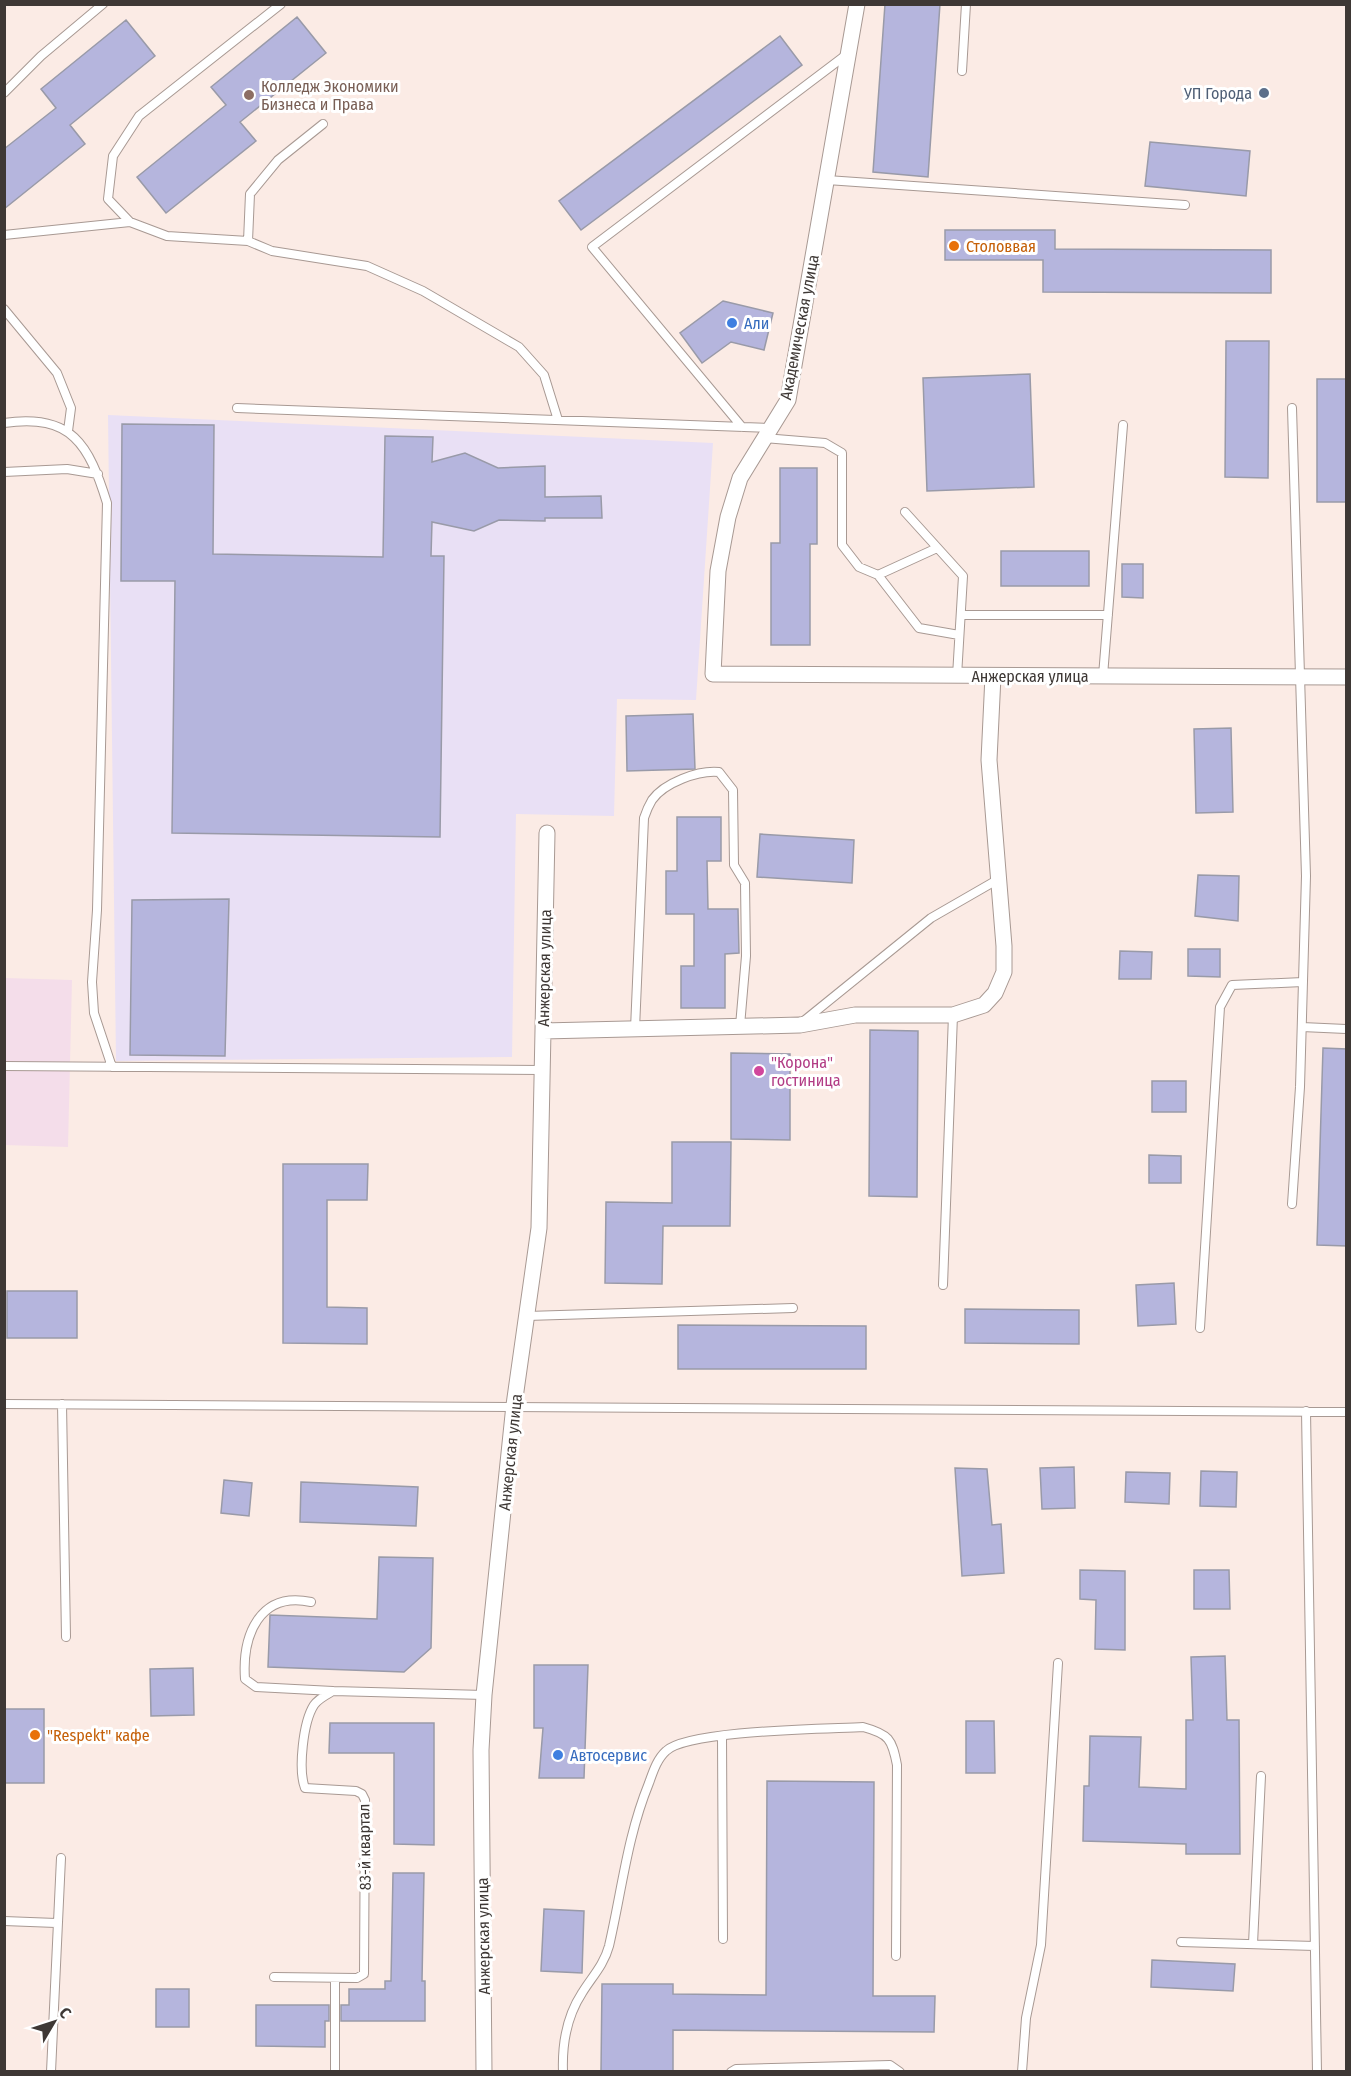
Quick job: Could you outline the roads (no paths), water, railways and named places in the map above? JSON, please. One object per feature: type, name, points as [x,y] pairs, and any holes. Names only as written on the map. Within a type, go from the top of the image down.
[{"type":"street","name":"Академическая улица","points":[[713,674],[718,571],[728,517],[740,478],[788,400],[858,4]]},
{"type":"street","name":"Анжерская улица","points":[[713,674],[1347,677]]},
{"type":"street","points":[[543,1031],[800,1024],[855,1015],[954,1015],[984,1005],[995,993],[1004,972],[1004,946],[989,760],[993,676]]},
{"type":"street","name":"Анжерская улица","points":[[484,2072],[481,1750],[484,1695],[514,1405],[539,1228],[547,833]]},
{"type":"lane","points":[[4,93],[41,56],[103,4]]},
{"type":"lane","points":[[281,4],[140,116],[113,156],[108,199],[130,222],[167,236],[248,241],[272,251],[367,266],[423,291],[519,347],[544,375],[558,420]]},
{"type":"lane","points":[[962,71],[966,4]]},
{"type":"lane","points":[[742,427],[592,247],[849,52]]},
{"type":"lane","points":[[248,241],[250,194],[278,160],[323,124]]},
{"type":"lane","points":[[827,180],[1185,205]]},
{"type":"lane","points":[[4,235],[130,222]]},
{"type":"lane","points":[[4,309],[57,373],[71,408],[68,431]]},
{"type":"lane","points":[[237,408],[742,427],[825,443],[842,453],[842,545],[859,567],[878,575],[919,628],[959,635]]},
{"type":"lane","points":[[1292,408],[1306,876],[1302,1027],[1292,1204]]},
{"type":"lane","points":[[4,423],[46,421],[68,431],[87,451],[98,474],[107,503],[97,910],[92,982],[94,1013],[112,1067]]},
{"type":"lane","points":[[1103,676],[1123,425]]},
{"type":"lane","points":[[4,472],[67,469],[98,474]]},
{"type":"lane","points":[[905,512],[963,576],[957,676]]},
{"type":"lane","points":[[878,575],[937,548]]},
{"type":"lane","points":[[961,615],[1108,615]]},
{"type":"lane","points":[[635,1029],[644,818],[653,799],[670,785],[707,771],[718,772],[733,790],[734,865],[745,883],[746,956],[740,1026]]},
{"type":"lane","points":[[800,1024],[931,918],[998,880]]},
{"type":"lane","points":[[1200,1328],[1220,1007],[1232,985],[1303,982]]},
{"type":"lane","points":[[943,1285],[954,1015]]},
{"type":"lane","points":[[1302,1027],[1347,1029]]},
{"type":"lane","points":[[4,1066],[542,1070]]},
{"type":"lane","points":[[527,1316],[793,1308]]},
{"type":"lane","points":[[4,1404],[514,1405],[1347,1412]]},
{"type":"lane","points":[[62,1404],[66,1637]]},
{"type":"lane","points":[[1306,1411],[1317,2072]]},
{"type":"lane","points":[[311,1602],[296,1598],[280,1602],[254,1622],[243,1654],[245,1679],[256,1687],[484,1695]]},
{"type":"lane","points":[[1022,2072],[1026,2018],[1041,1945],[1058,1663]]},
{"type":"lane","name":"83-й квартал","points":[[274,1977],[357,1978],[364,1974],[365,1800],[362,1794],[356,1791],[305,1788],[301,1778],[307,1717],[316,1702],[333,1691]]},
{"type":"lane","points":[[562,2072],[567,2025],[581,1994],[598,1971],[608,1949],[634,1821],[655,1766],[666,1750],[686,1742],[722,1736],[863,1727],[882,1732],[893,1744],[897,1765],[896,1956]]},
{"type":"lane","points":[[722,1736],[723,1938]]},
{"type":"lane","points":[[1253,1944],[1261,1776]]},
{"type":"lane","points":[[51,2072],[56,1923],[61,1858]]},
{"type":"lane","points":[[4,1920],[56,1923]]},
{"type":"lane","points":[[1181,1942],[1315,1946]]},
{"type":"lane","points":[[335,1978],[335,2072]]},
{"type":"lane","points":[[731,2072],[736,2068],[890,2065],[900,2072]]},
{"type":"place","name":"УП Города","points":[[1264,93]]},
{"type":"place","name":"Колледж Экономики Бизнеса и Права","points":[[249,95]]},
{"type":"place","name":"Столоввая","points":[[954,246]]},
{"type":"place","name":"Али","points":[[732,323]]},
{"type":"place","name":"\"Корона\" гостиница","points":[[759,1071]]},
{"type":"place","name":"\"Respekt\" кафе","points":[[35,1735]]},
{"type":"place","name":"Автосервис","points":[[558,1755]]}]
